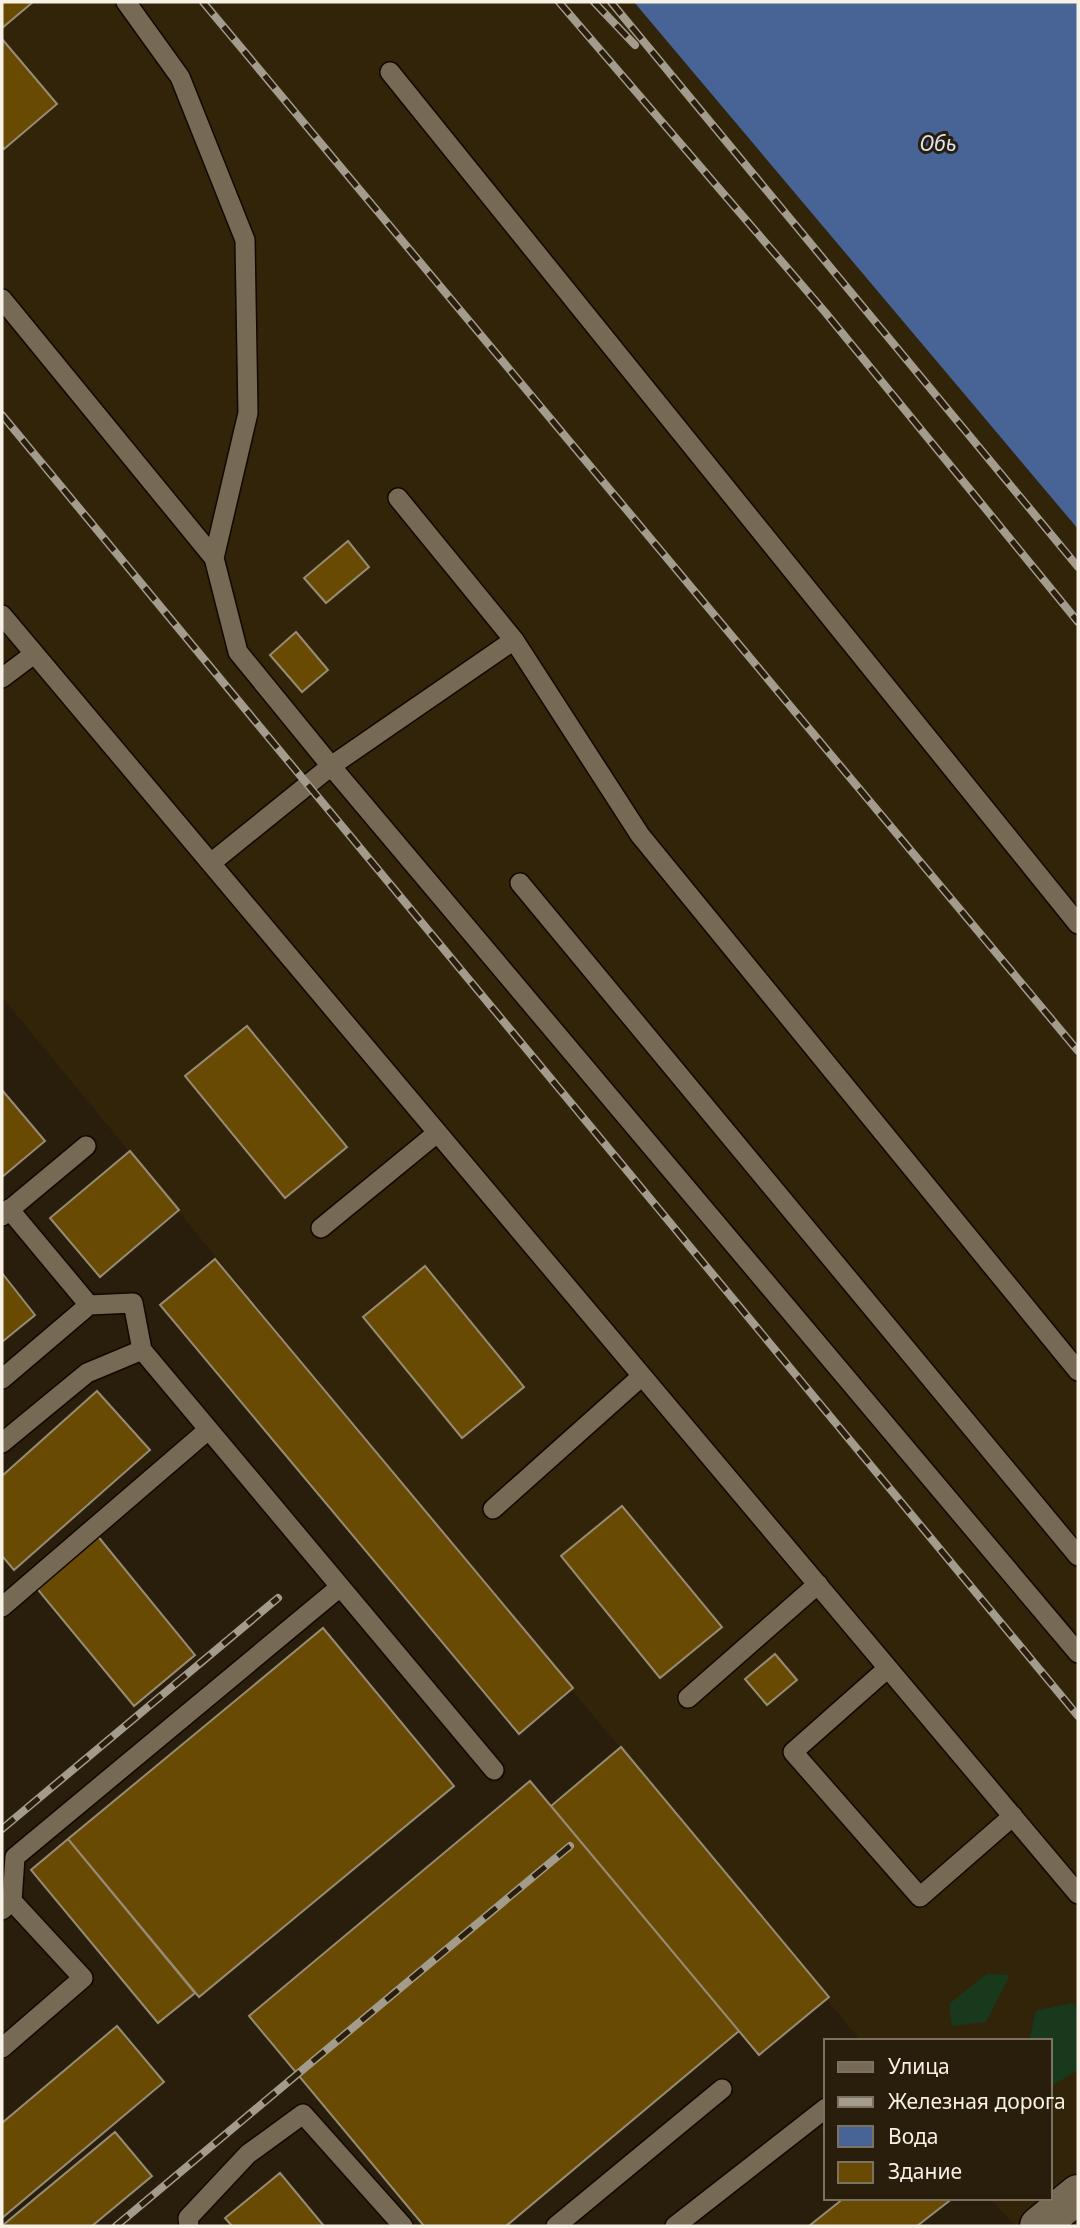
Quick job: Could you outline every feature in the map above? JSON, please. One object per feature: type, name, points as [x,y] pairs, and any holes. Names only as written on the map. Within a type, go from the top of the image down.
[{"type":"street","points":[[1039,2226],[1078,2194]]},
{"type":"lane","points":[[126,2],[180,77],[245,240],[248,413],[214,558]]},
{"type":"lane","points":[[390,72],[1078,925]]},
{"type":"lane","points":[[2,299],[214,558],[238,652],[1078,1653]]},
{"type":"lane","points":[[398,498],[514,640],[640,835],[1078,1371]]},
{"type":"lane","points":[[2,615],[1078,1894]]},
{"type":"lane","points":[[211,863],[331,766],[514,640]]},
{"type":"lane","points":[[2,678],[34,654]]},
{"type":"lane","points":[[520,883],[1078,1556]]},
{"type":"lane","points":[[321,1228],[437,1133]]},
{"type":"lane","points":[[86,1146],[6,1212],[89,1305]]},
{"type":"lane","points":[[2,1379],[89,1305],[133,1303],[142,1350],[494,1770]]},
{"type":"lane","points":[[2,1443],[87,1373],[142,1350]]},
{"type":"lane","points":[[494,1509],[642,1376]]},
{"type":"lane","points":[[2,1607],[208,1430]]},
{"type":"lane","points":[[688,1698],[818,1584]]},
{"type":"lane","points":[[2,2048],[83,1978],[7,1905],[15,1857],[340,1587]]},
{"type":"lane","points":[[888,1668],[793,1752],[919,1897],[1013,1816]]},
{"type":"lane","points":[[556,2226],[722,2089]]},
{"type":"lane","points":[[675,2226],[824,2110]]},
{"type":"lane","points":[[189,2226],[188,2218],[248,2154],[303,2114],[402,2226]]},
{"type":"shaded area","points":[[2,2],[634,2],[1078,529],[1078,2226],[1015,2226],[992,2200],[1052,2200],[1052,2039],[859,2039],[2,997]]},
{"type":"green space","points":[[987,1974],[1010,1975],[986,2022],[952,2026],[949,2004]]},
{"type":"green space","points":[[1072,2003],[1078,2010],[1078,2070],[1052,2086],[1052,2039],[1029,2039],[1036,2011]]},
{"type":"water","name":"Обь","points":[[634,2],[1078,2],[1078,529]]},
{"type":"building","points":[[2,2],[33,2],[2,28]]},
{"type":"building","points":[[2,39],[57,104],[4,149],[2,146]]},
{"type":"building","points":[[348,541],[369,567],[326,603],[304,578]]},
{"type":"building","points":[[296,632],[328,670],[302,692],[270,655]]},
{"type":"building","points":[[247,1026],[347,1147],[285,1198],[185,1076]]},
{"type":"building","points":[[2,1090],[45,1141],[2,1177]]},
{"type":"building","points":[[130,1151],[179,1210],[100,1277],[50,1218]]},
{"type":"building","points":[[215,1259],[573,1688],[519,1734],[160,1305]]},
{"type":"building","points":[[425,1266],[524,1387],[462,1438],[363,1317]]},
{"type":"building","points":[[2,1273],[35,1315],[2,1342]]},
{"type":"building","points":[[97,1391],[150,1450],[14,1570],[2,1556],[2,1476]]},
{"type":"building","points":[[622,1506],[722,1627],[660,1678],[561,1556]]},
{"type":"building","points":[[96,1534],[195,1655],[134,1706],[34,1585]]},
{"type":"building","points":[[323,1628],[454,1786],[199,1997],[68,1839]]},
{"type":"building","points":[[775,1654],[797,1680],[767,1705],[745,1679]]},
{"type":"building","points":[[621,1747],[829,1997],[759,2055],[551,1806]]},
{"type":"building","points":[[530,1781],[739,2031],[506,2226],[424,2226],[249,2016]]},
{"type":"building","points":[[68,1839],[195,1993],[158,2023],[31,1870]]},
{"type":"building","points":[[117,2026],[164,2082],[2,2218],[2,2123]]},
{"type":"building","points":[[115,2132],[152,2176],[92,2226],[2,2226]]},
{"type":"building","points":[[280,2173],[324,2226],[232,2226],[225,2218]]},
{"type":"building","points":[[842,2200],[950,2200],[917,2226],[809,2226]]},
{"type":"railway","points":[[203,2],[1078,1051]]},
{"type":"railway","points":[[559,2],[825,312],[1078,622]]},
{"type":"railway","points":[[594,2],[635,45]]},
{"type":"railway","points":[[611,2],[1078,567]]},
{"type":"railway","points":[[2,415],[1078,1716]]},
{"type":"railway","points":[[2,1829],[278,1598]]},
{"type":"railway","points":[[116,2226],[570,1846]]}]
